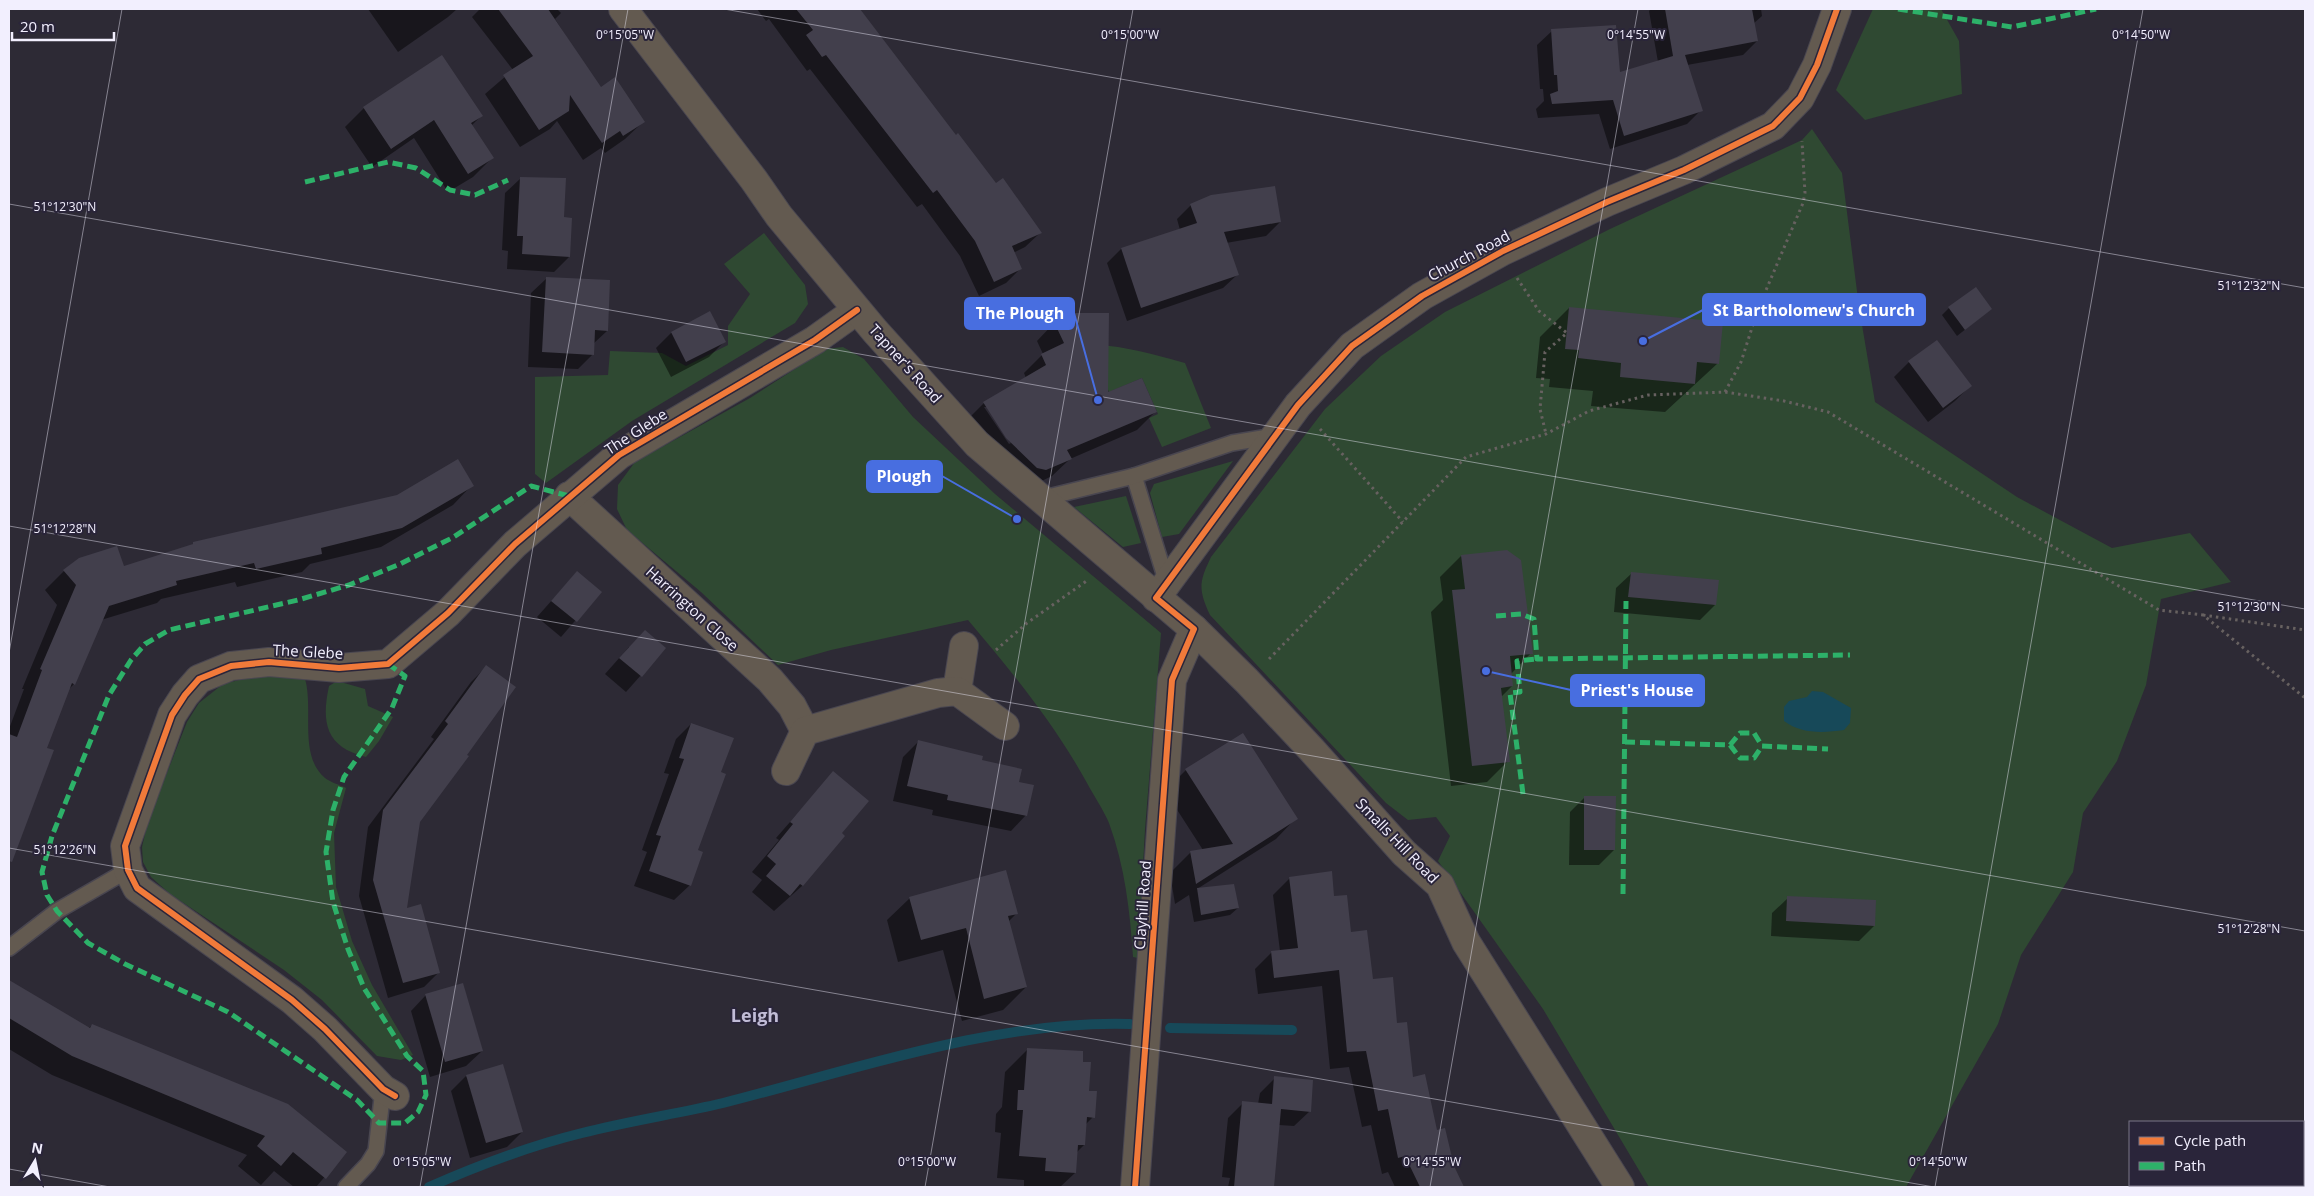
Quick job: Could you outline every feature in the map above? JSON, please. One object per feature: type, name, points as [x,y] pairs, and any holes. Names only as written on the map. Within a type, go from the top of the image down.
[{"type":"street","name":"Tapner's Road","points":[[623,9],[754,180],[779,216],[857,310],[977,444],[1115,561],[1162,590],[1194,630]]},
{"type":"street","name":"Church Road","points":[[1162,590],[1298,404],[1352,346],[1422,296],[1503,251],[1607,202],[1684,170],[1773,126],[1800,98],[1818,65],[1836,9]]},
{"type":"street","name":"The Glebe","points":[[389,1092],[325,1029],[292,1000],[137,888],[128,870],[125,846],[172,715],[185,695],[199,679],[231,666],[269,662],[339,668],[388,664],[448,613],[515,544],[619,455],[815,340],[857,310]]},
{"type":"street","name":"Harrington Close","points":[[569,496],[770,680],[792,706],[805,731]]},
{"type":"street","name":"Smalls Hill Road","points":[[1194,630],[1247,680],[1404,853],[1440,886],[1466,942],[1620,1187]]},
{"type":"street","name":"Clayhill Road","points":[[1135,1187],[1172,680],[1194,630]]},
{"type":"street","points":[[958,686],[964,646]]},
{"type":"street","points":[[786,771],[805,731],[958,686]]},
{"type":"street","points":[[958,686],[1005,726]]},
{"type":"lane","points":[[1040,499],[1134,476],[1232,443],[1274,436]]},
{"type":"lane","points":[[1134,476],[1162,590]]},
{"type":"lane","points":[[9,948],[57,911],[128,870]]},
{"type":"lane","points":[[346,1187],[368,1164],[376,1151],[389,1092]]},
{"type":"path","points":[[1724,392],[1741,362],[1758,308],[1803,203],[1805,193],[1800,98]]},
{"type":"path","points":[[1503,251],[1517,277],[1539,310],[1566,333],[1545,352],[1540,409],[1546,434]]},
{"type":"path","points":[[1247,680],[1466,457],[1546,434],[1590,412],[1648,395],[1724,392],[1784,400],[1828,412],[2159,610],[2305,630]]},
{"type":"path","points":[[1298,404],[1403,522]]},
{"type":"path","points":[[958,686],[1027,623],[1115,561]]},
{"type":"path","points":[[2203,615],[2305,698]]},
{"type":"green space","points":[[1873,9],[1941,9],[1959,41],[1962,94],[1865,120],[1836,90]]},
{"type":"green space","points":[[1812,129],[1842,173],[1859,307],[1875,402],[2017,497],[2112,548],[2190,533],[2231,582],[2161,599],[2146,685],[2117,761],[2083,813],[2073,872],[2021,955],[1998,1024],[1906,1187],[1649,1187],[1543,1009],[1438,861],[1450,836],[1436,817],[1408,820],[1386,803],[1210,615],[1203,598],[1202,579],[1211,557],[1325,409],[1381,356],[1445,312],[1610,229],[1802,140]]},
{"type":"green space","points":[[764,233],[805,285],[808,304],[795,323],[632,421],[546,483],[535,474],[535,377],[608,375],[610,351],[662,353],[686,366],[728,345],[728,326],[750,294],[724,264]]},
{"type":"green space","points":[[1076,344],[1105,345],[1131,349],[1185,363],[1211,428],[1162,447],[1149,418],[1158,414],[1142,378],[1109,392],[1098,366]]},
{"type":"green space","points":[[843,347],[864,359],[913,417],[995,494],[1161,633],[1145,829],[1138,958],[1133,957],[1123,873],[1115,840],[1107,818],[1061,740],[1016,679],[968,620],[831,650],[778,665],[701,592],[627,530],[617,509],[618,485],[635,462],[750,398],[826,349]]},
{"type":"green space","points":[[1233,461],[1179,534],[1162,537],[1150,493],[1154,484]]},
{"type":"green space","points":[[1126,496],[1141,543],[1123,547],[1074,507]]},
{"type":"green space","points":[[259,675],[305,679],[309,744],[312,757],[317,768],[325,778],[346,788],[334,833],[336,887],[352,941],[372,985],[413,1055],[401,1060],[377,1056],[322,1000],[284,970],[170,894],[151,877],[143,862],[142,847],[148,821],[187,722],[199,703],[223,684]]},
{"type":"green space","points":[[337,681],[365,689],[368,706],[393,717],[379,741],[366,757],[342,747],[330,732],[326,711],[327,699],[329,686]]},
{"type":"water","points":[[1812,691],[1823,692],[1851,708],[1850,723],[1844,730],[1812,732],[1784,721],[1784,707],[1789,701],[1807,697]]},
{"type":"building","points":[[498,9],[548,9],[601,87],[615,77],[645,122],[623,136],[620,131],[602,143],[570,95],[569,111],[539,130],[503,75],[533,56]]},
{"type":"building","points":[[796,9],[860,9],[956,135],[958,133],[996,183],[1003,178],[1042,233],[1012,246],[1022,269],[994,282],[975,241],[937,190],[933,193],[826,55],[822,57],[806,35],[813,30]]},
{"type":"building","points":[[1665,9],[1752,9],[1758,41],[1685,55],[1703,111],[1624,136],[1613,100],[1552,104],[1550,94],[1558,91],[1557,75],[1554,75],[1551,29],[1616,25],[1620,72],[1673,56]]},
{"type":"building","points":[[442,55],[483,116],[471,123],[494,158],[468,174],[434,120],[391,149],[363,107]]},
{"type":"building","points":[[520,177],[566,178],[564,217],[572,218],[570,257],[522,254],[523,236],[517,236]]},
{"type":"building","points":[[1275,186],[1281,222],[1224,232],[1239,275],[1141,308],[1121,248],[1197,223],[1190,204],[1211,195]]},
{"type":"building","points":[[546,277],[610,280],[608,331],[595,330],[594,355],[542,352]]},
{"type":"building","points":[[1976,287],[1992,309],[1965,330],[1948,307]]},
{"type":"building","points":[[1569,307],[1723,322],[1719,364],[1697,362],[1695,384],[1620,377],[1621,363],[1578,358],[1579,350],[1565,349]]},
{"type":"building","points":[[710,311],[726,342],[686,362],[671,332]]},
{"type":"building","points":[[1076,313],[1109,313],[1108,392],[1142,378],[1157,412],[1067,450],[1072,459],[1046,470],[1037,468],[1006,438],[983,402],[1046,365],[1041,354],[1064,343],[1054,322]]},
{"type":"building","points":[[1937,340],[1972,386],[1943,408],[1908,361]]},
{"type":"building","points":[[458,459],[474,486],[402,528],[321,548],[322,554],[256,569],[254,563],[176,581],[177,585],[109,606],[75,685],[72,683],[47,748],[54,750],[12,862],[9,861],[9,734],[17,737],[42,670],[40,669],[76,585],[63,570],[79,558],[117,546],[124,566],[193,544],[193,542],[397,495]]},
{"type":"building","points":[[1507,550],[1521,560],[1533,654],[1510,656],[1513,686],[1501,688],[1510,762],[1472,766],[1452,590],[1465,589],[1461,555]]},
{"type":"building","points":[[577,571],[602,592],[577,622],[551,601]]},
{"type":"building","points":[[1631,572],[1719,580],[1716,605],[1628,597]]},
{"type":"building","points":[[645,630],[666,648],[642,677],[619,658]]},
{"type":"building","points":[[486,665],[516,687],[467,755],[469,756],[420,822],[407,908],[421,904],[440,973],[403,983],[373,880],[383,810],[448,724],[445,721]]},
{"type":"building","points":[[691,723],[734,738],[721,772],[726,774],[698,850],[703,852],[691,886],[649,871],[661,836],[656,835],[684,759],[679,758]]},
{"type":"building","points":[[1243,733],[1298,819],[1196,884],[1190,851],[1233,844],[1185,769]]},
{"type":"building","points":[[918,740],[983,756],[982,760],[1022,769],[1019,782],[1034,785],[1027,816],[947,800],[948,795],[907,786]]},
{"type":"building","points":[[833,771],[869,801],[842,833],[845,836],[803,886],[800,884],[790,896],[766,876],[776,864],[767,856],[793,824],[790,822]]},
{"type":"building","points":[[1584,796],[1616,796],[1615,850],[1584,850]]},
{"type":"building","points":[[1006,870],[1018,914],[1008,916],[1027,987],[984,999],[966,928],[921,940],[909,897]]},
{"type":"building","points":[[1332,871],[1334,896],[1347,895],[1351,932],[1367,930],[1373,979],[1393,977],[1397,1023],[1407,1022],[1413,1077],[1425,1074],[1437,1130],[1445,1128],[1454,1166],[1464,1187],[1420,1187],[1405,1156],[1398,1158],[1388,1109],[1378,1111],[1366,1051],[1347,1052],[1339,970],[1274,978],[1271,951],[1298,948],[1289,877]]},
{"type":"building","points":[[1234,884],[1239,908],[1201,915],[1197,888]]},
{"type":"building","points":[[1787,896],[1876,900],[1875,926],[1786,921]]},
{"type":"building","points":[[9,980],[90,1028],[92,1024],[288,1104],[347,1152],[326,1179],[293,1152],[281,1166],[257,1146],[265,1136],[72,1056],[9,1018]]},
{"type":"building","points":[[463,983],[483,1051],[445,1062],[425,994]]},
{"type":"building","points":[[1027,1048],[1083,1051],[1083,1062],[1091,1062],[1089,1091],[1097,1091],[1095,1118],[1087,1117],[1085,1145],[1078,1145],[1076,1173],[1045,1171],[1046,1158],[1019,1156],[1023,1110],[1017,1110],[1018,1090],[1024,1090]]},
{"type":"building","points":[[503,1064],[523,1132],[486,1143],[466,1075]]},
{"type":"building","points":[[1274,1076],[1313,1080],[1311,1112],[1281,1109],[1274,1187],[1234,1187],[1242,1101],[1272,1104]]},
{"type":"waterway","points":[[429,1187],[504,1157],[562,1138],[723,1103],[873,1062],[976,1039],[1028,1030],[1079,1025],[1130,1024]]},
{"type":"waterway","points":[[1170,1028],[1292,1030]]},
{"type":"marked path","points":[[1898,9],[2012,27],[2096,9]]},
{"type":"marked path","points":[[305,182],[388,162],[416,168],[450,190],[475,195],[508,180]]},
{"type":"marked path","points":[[388,664],[405,676],[392,708],[344,777],[333,810],[326,852],[333,902],[348,949],[364,988],[407,1056],[423,1071],[426,1095],[418,1112],[405,1123],[379,1123],[357,1100],[228,1012],[125,964],[88,943],[57,911],[47,895],[42,872],[52,836],[109,695],[131,660],[145,644],[169,630],[298,600],[349,585],[400,564],[452,538],[531,486],[569,496]]},
{"type":"marked path","points":[[1623,894],[1626,601]]},
{"type":"marked path","points":[[1496,616],[1521,614],[1534,619],[1537,659],[1850,655]]},
{"type":"marked path","points":[[1523,794],[1510,693],[1520,692],[1517,661],[1537,659]]},
{"type":"marked path","points":[[1625,742],[1730,745],[1740,733],[1754,733],[1762,746],[1828,749]]},
{"type":"marked path","points":[[1730,745],[1740,758],[1754,758],[1762,746]]},
{"type":"cycle path","points":[[1135,1187],[1172,680],[1194,629],[1156,598],[1298,405],[1352,346],[1422,296],[1503,251],[1607,202],[1684,170],[1773,126],[1800,98],[1817,65],[1837,9]]},
{"type":"cycle path","points":[[395,1096],[383,1089],[325,1029],[292,1000],[137,888],[128,870],[125,846],[172,715],[185,695],[199,679],[231,666],[269,662],[339,668],[388,664],[448,613],[515,544],[619,455],[815,340],[857,310]]},
{"type":"place","name":"St Bartholomew's Church","points":[[1643,341]]},
{"type":"place","name":"The Plough","points":[[1098,400]]},
{"type":"place","name":"Plough","points":[[1017,519]]},
{"type":"place","name":"Priest's House","points":[[1486,671]]},
{"type":"district","name":"Leigh","points":[[755,1016]]}]
